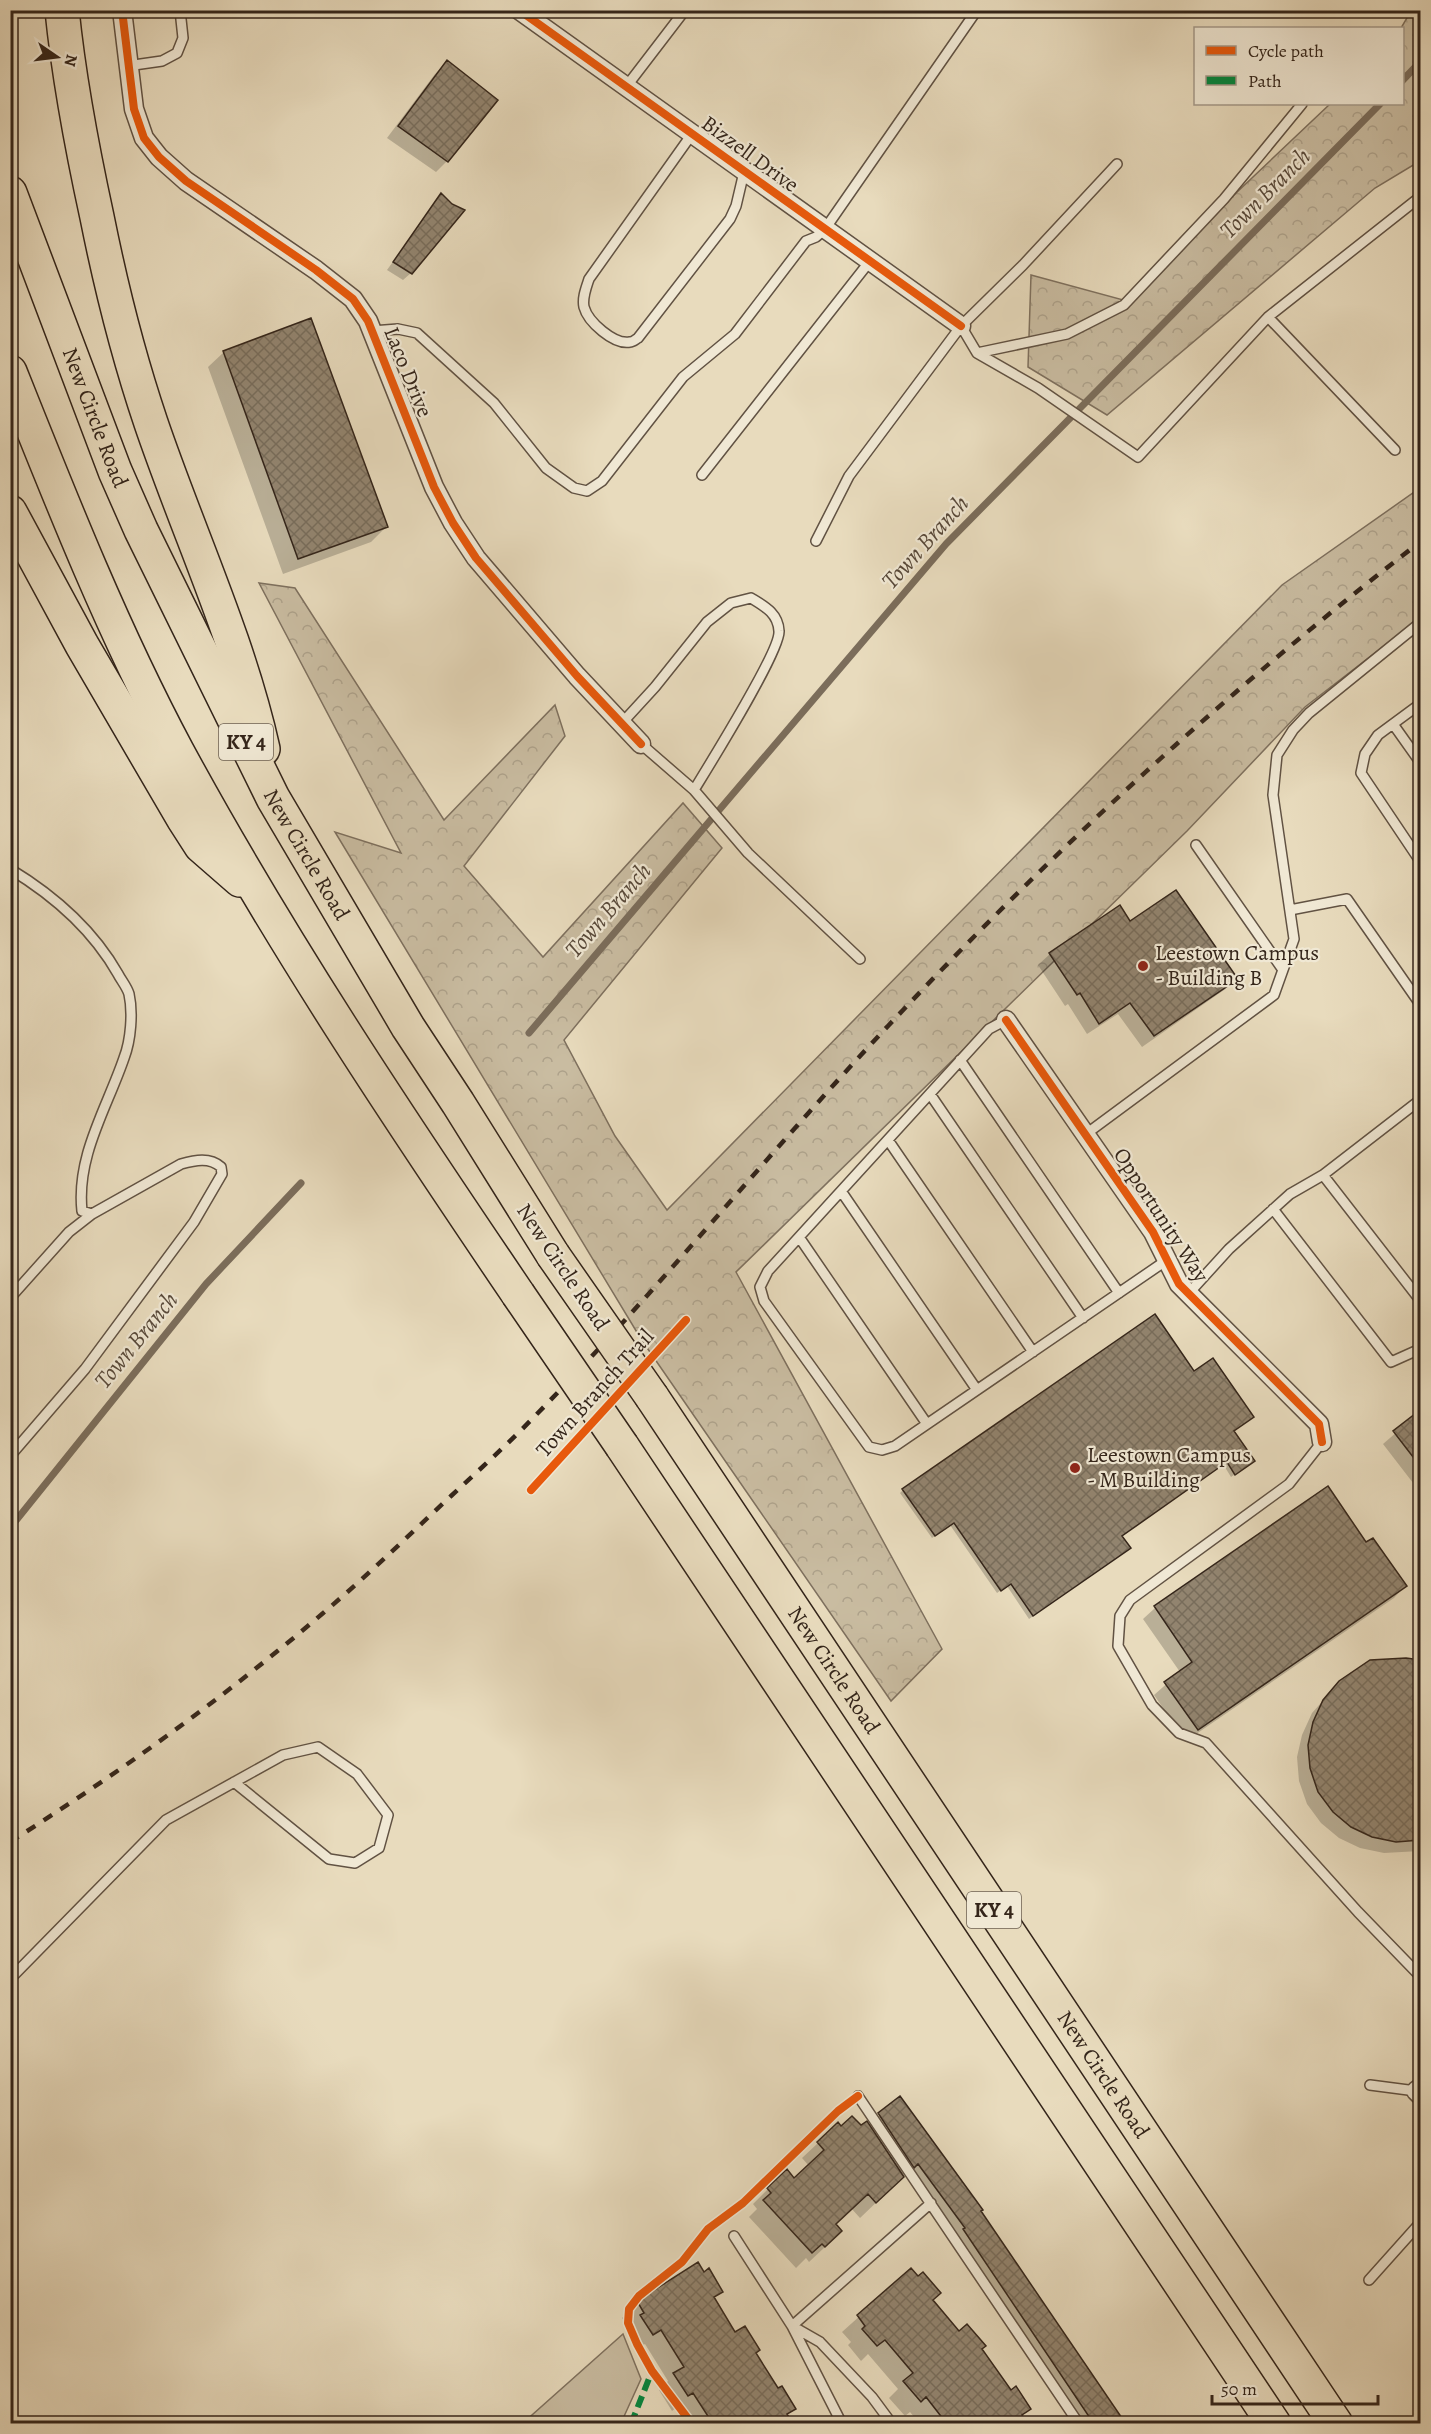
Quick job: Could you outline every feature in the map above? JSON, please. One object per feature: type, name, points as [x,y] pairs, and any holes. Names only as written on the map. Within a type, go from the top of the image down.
[{"type":"highway","points":[[62,10],[68,62],[88,175],[124,339],[151,424],[252,698],[273,798]]},
{"type":"highway","name":"New Circle Road","points":[[10,194],[115,471],[141,530],[273,798],[408,1027],[458,1102],[553,1255],[652,1396],[1336,2424]]},
{"type":"highway","name":"KY 4","points":[[10,372],[115,626],[177,750],[260,898],[353,1048],[622,1446],[1274,2424]]},
{"type":"highway","points":[[10,512],[81,645],[201,846],[260,898]]},
{"type":"street","name":"Laco Drive","points":[[122,10],[134,109],[144,138],[159,158],[186,181],[353,299],[372,331],[434,487],[470,549],[528,620],[641,744]]},
{"type":"street","name":"Bizzell Drive","points":[[519,10],[961,326]]},
{"type":"street","name":"Opportunity Way","points":[[1006,1020],[1153,1232],[1179,1284],[1318,1424],[1322,1442]]},
{"type":"lane","points":[[127,66],[162,61],[177,54],[183,38],[180,10]]},
{"type":"lane","points":[[626,87],[685,10]]},
{"type":"lane","points":[[372,331],[398,329],[417,333],[494,403],[546,468],[574,488],[587,491],[602,481],[683,377],[735,334],[806,241],[816,237],[825,229],[977,10]]},
{"type":"lane","points":[[977,353],[1067,334],[1124,305],[1224,199],[1301,105]]},
{"type":"lane","points":[[692,134],[589,279],[583,298],[584,308],[595,323],[612,339],[630,343],[638,338],[730,219],[736,207],[744,172]]},
{"type":"lane","points":[[816,541],[849,476],[961,326],[1023,265],[1117,164]]},
{"type":"lane","points":[[961,326],[977,353],[1038,388],[1138,457],[1268,317],[1420,197]]},
{"type":"lane","points":[[702,475],[870,261]]},
{"type":"lane","points":[[1268,317],[1395,450]]},
{"type":"lane","points":[[622,723],[655,687],[707,622],[731,603],[751,598],[773,612],[780,632],[773,650],[694,790]]},
{"type":"lane","points":[[1086,1134],[1274,995],[1294,939],[1273,795],[1277,755],[1293,730],[1309,713],[1420,623]]},
{"type":"lane","points":[[1420,704],[1378,735],[1365,754],[1361,773],[1420,861]]},
{"type":"lane","points":[[1393,724],[1420,762]]},
{"type":"lane","points":[[641,744],[694,790],[706,807],[748,853],[860,959]]},
{"type":"lane","points":[[1196,845],[1283,969]]},
{"type":"lane","points":[[10,869],[72,915],[105,951],[129,993],[130,1027],[125,1056],[107,1097],[84,1163],[80,1192],[82,1211],[92,1214]]},
{"type":"lane","points":[[1290,910],[1347,899],[1420,1004]]},
{"type":"lane","points":[[1006,1020],[989,1029],[768,1271],[760,1287],[765,1301],[869,1447],[882,1450],[895,1446],[1167,1260]]},
{"type":"lane","points":[[960,1060],[1119,1293]]},
{"type":"lane","points":[[930,1094],[1083,1318]]},
{"type":"lane","points":[[1189,1293],[1229,1249],[1290,1194],[1323,1175],[1420,1100]]},
{"type":"lane","points":[[888,1140],[1033,1352]]},
{"type":"lane","points":[[10,1298],[69,1232],[92,1214],[181,1164],[198,1159],[216,1163],[221,1167],[222,1174],[214,1192],[183,1237],[85,1369],[10,1456]]},
{"type":"lane","points":[[1323,1175],[1420,1300]]},
{"type":"lane","points":[[841,1191],[977,1390]]},
{"type":"lane","points":[[1273,1209],[1392,1362],[1420,1349]]},
{"type":"lane","points":[[799,1237],[927,1424]]},
{"type":"lane","points":[[1322,1442],[1289,1484],[1130,1600],[1120,1616],[1118,1646],[1152,1705],[1179,1733],[1206,1743],[1358,1912],[1420,1976]]},
{"type":"lane","points":[[10,1979],[166,1820],[234,1782],[283,1755],[318,1747],[357,1774],[388,1815],[379,1848],[355,1863],[329,1860],[234,1782]]},
{"type":"lane","points":[[1370,2085],[1419,2091]]},
{"type":"lane","points":[[858,2096],[1079,2424]]},
{"type":"lane","points":[[792,2326],[931,2203]]},
{"type":"lane","points":[[1369,2280],[1420,2223]]},
{"type":"lane","points":[[734,2236],[792,2326],[842,2424]]},
{"type":"lane","points":[[792,2326],[820,2342],[872,2397],[892,2424]]},
{"type":"green space","points":[[1411,11],[1420,11],[1420,161],[1375,188],[1107,415],[1028,367],[1031,275],[1123,300],[1329,105],[1404,105],[1404,27],[1402,27]]},
{"type":"green space","points":[[1420,488],[1420,618],[1305,707],[1187,831],[736,1272],[942,1649],[891,1701],[641,1339],[335,832],[401,853],[259,583],[295,588],[444,820],[555,705],[565,736],[464,866],[543,957],[683,803],[722,848],[564,1040],[615,1136],[667,1210],[1282,585]]},
{"type":"green space","points":[[623,2334],[641,2379],[621,2423],[523,2423]]},
{"type":"building","points":[[447,60],[498,100],[448,162],[398,126]]},
{"type":"building","points":[[441,193],[452,204],[465,210],[412,274],[393,262]]},
{"type":"building","points":[[311,318],[388,527],[298,559],[223,351]]},
{"type":"building","name":"Leestown Campus - Building B","points":[[1176,890],[1238,979],[1154,1036],[1130,1003],[1099,1024],[1080,993],[1077,995],[1049,953],[1120,905],[1130,921]]},
{"type":"building","name":"Leestown Campus - M Building","points":[[1155,1314],[1194,1371],[1213,1358],[1254,1417],[1234,1431],[1255,1461],[1235,1475],[1227,1462],[1122,1536],[1131,1548],[1033,1616],[1011,1584],[1001,1591],[954,1523],[935,1536],[902,1489]]},
{"type":"building","points":[[1420,1410],[1420,1466],[1393,1431]]},
{"type":"building","points":[[1328,1486],[1366,1542],[1373,1538],[1407,1586],[1198,1730],[1164,1682],[1192,1662],[1154,1606]]},
{"type":"building","points":[[1406,1658],[1420,1660],[1420,1840],[1396,1842],[1372,1837],[1351,1827],[1333,1812],[1318,1792],[1310,1768],[1308,1745],[1313,1722],[1323,1700],[1339,1681],[1370,1660]]},
{"type":"building","points":[[900,2096],[983,2210],[981,2211],[1126,2424],[1094,2424],[963,2229],[965,2228],[918,2164],[914,2168],[878,2113]]},
{"type":"building","points":[[852,2116],[861,2125],[867,2121],[904,2177],[876,2203],[868,2194],[836,2224],[842,2231],[825,2247],[822,2244],[812,2253],[763,2200],[771,2193],[767,2188],[787,2169],[794,2178],[824,2150],[817,2142],[838,2122],[841,2126]]},
{"type":"building","points":[[698,2262],[704,2272],[709,2268],[723,2292],[714,2297],[735,2332],[745,2326],[760,2350],[756,2353],[778,2388],[782,2386],[796,2409],[787,2414],[793,2424],[713,2424],[693,2393],[688,2396],[673,2373],[684,2367],[661,2330],[653,2335],[640,2315],[644,2313],[637,2301]]},
{"type":"building","points":[[911,2268],[918,2276],[923,2272],[941,2293],[933,2300],[959,2331],[967,2324],[986,2346],[982,2349],[1011,2390],[1016,2386],[1031,2409],[1022,2415],[1028,2424],[947,2424],[926,2397],[921,2402],[903,2381],[913,2373],[885,2340],[877,2346],[862,2329],[865,2326],[857,2315]]},
{"type":"waterway","name":"Town Branch","points":[[1404,79],[1420,62]]},
{"type":"waterway","name":"Town Branch","points":[[529,1033],[946,544],[1379,105]]},
{"type":"waterway","name":"Town Branch","points":[[10,1528],[206,1284],[301,1183]]},
{"type":"railway","points":[[10,1842],[131,1761],[248,1675],[371,1571],[535,1416],[629,1316],[858,1058],[1027,884],[1218,707],[1420,542]]},
{"type":"marked path","points":[[631,2424],[652,2371]]},
{"type":"cycle path","points":[[122,10],[134,109],[144,138],[159,157],[186,181],[316,270],[353,299],[368,321],[434,487],[453,523],[476,558],[577,676],[641,744]]},
{"type":"cycle path","points":[[519,10],[961,326]]},
{"type":"cycle path","points":[[1006,1020],[1153,1232],[1179,1284],[1319,1424],[1322,1442]]},
{"type":"cycle path","name":"Town Branch Trail","points":[[531,1490],[686,1320]]},
{"type":"cycle path","points":[[692,2424],[652,2371],[637,2344],[628,2323],[629,2309],[639,2296],[682,2262],[708,2229],[743,2203],[838,2111],[858,2096]]},
{"type":"place","name":"Leestown Campus - Building B","points":[[1143,966]]},
{"type":"place","name":"Leestown Campus - M Building","points":[[1075,1468]]}]
